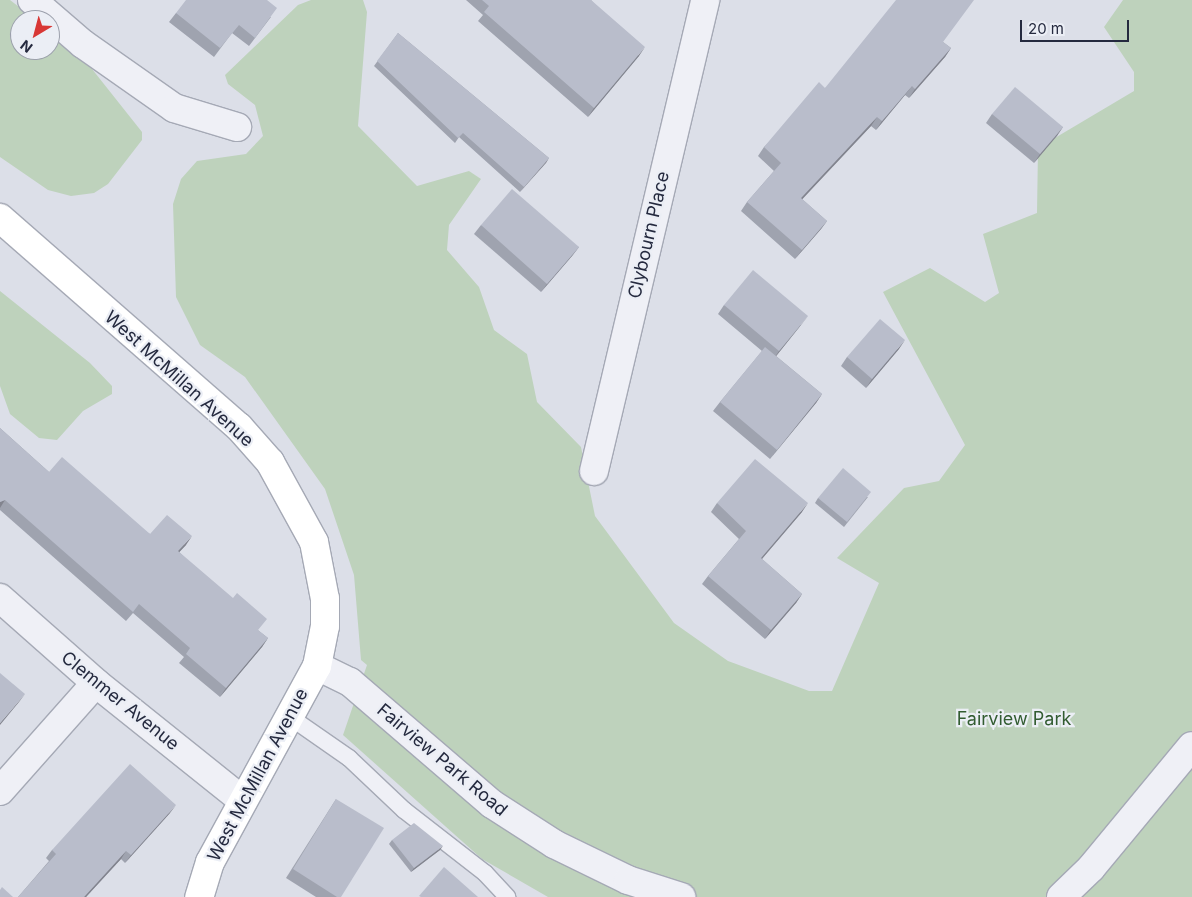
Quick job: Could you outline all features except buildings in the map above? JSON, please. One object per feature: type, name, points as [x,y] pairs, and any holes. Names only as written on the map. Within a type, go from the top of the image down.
[{"type":"main road","name":"West McMillan Avenue","points":[[0,218],[239,427],[270,462],[314,542],[325,599],[325,626],[317,666],[242,800],[210,862],[199,897]]},
{"type":"street","points":[[32,0],[83,44],[174,108],[237,127]]},
{"type":"street","name":"Clybourn Place","points":[[594,471],[704,0]]},
{"type":"street","name":"Clemmer Avenue","points":[[0,598],[96,684],[242,800]]},
{"type":"street","name":"Fairview Park Road","points":[[317,666],[350,682],[492,804],[562,848],[628,880],[681,897]]},
{"type":"street","points":[[0,791],[96,684]]},
{"type":"street","points":[[1060,897],[1091,868],[1192,746]]},
{"type":"lane","points":[[290,717],[349,758],[404,810],[485,873],[507,897]]},
{"type":"green space","points":[[0,0],[10,0],[23,10],[10,10],[10,60],[60,60],[60,40],[92,69],[142,132],[142,140],[108,184],[94,193],[71,196],[48,190],[0,157]]},
{"type":"green space","name":"Fairview Park","points":[[311,0],[363,0],[367,12],[358,126],[417,186],[469,171],[481,179],[449,225],[447,250],[479,287],[494,330],[527,354],[537,402],[581,447],[595,516],[674,623],[728,661],[809,691],[832,691],[879,583],[837,558],[904,488],[939,481],[965,445],[883,292],[930,268],[985,302],[999,293],[983,234],[1037,213],[1038,148],[1134,91],[1134,72],[1104,27],[1123,0],[1192,0],[1192,897],[548,897],[482,859],[343,735],[367,665],[361,660],[354,575],[325,489],[245,377],[200,345],[176,297],[173,204],[181,179],[197,161],[246,154],[263,136],[255,105],[228,84],[225,75],[298,5]]},
{"type":"green space","points":[[0,291],[90,363],[112,386],[112,394],[83,411],[57,440],[39,438],[10,414],[0,386]]}]
